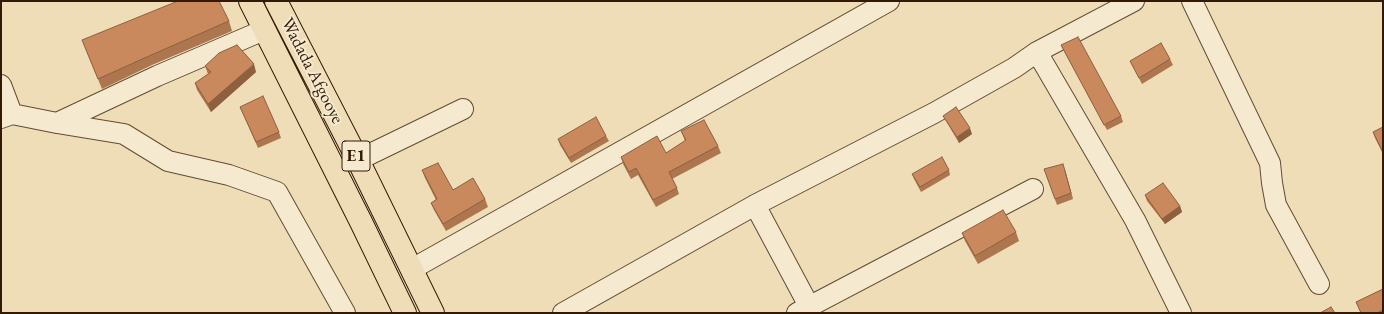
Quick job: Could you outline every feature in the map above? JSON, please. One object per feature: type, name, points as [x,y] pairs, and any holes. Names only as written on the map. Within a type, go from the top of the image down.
[{"type":"highway","name":"Wadada Afgooye","points":[[250,1],[405,313]]},
{"type":"highway","name":"Wadada Afgooye","points":[[276,1],[358,160],[433,313]]},
{"type":"street","points":[[412,269],[890,1]]},
{"type":"street","points":[[563,313],[755,204],[934,113],[1014,68],[1038,52],[1134,1]]},
{"type":"street","points":[[1192,1],[1270,164],[1276,205],[1319,284]]},
{"type":"street","points":[[57,122],[157,76],[264,30]]},
{"type":"street","points":[[1038,52],[1135,220],[1181,313]]},
{"type":"street","points":[[1,85],[6,116],[57,122],[124,134],[168,161],[229,175],[277,192],[345,313]]},
{"type":"street","points":[[358,160],[463,109]]},
{"type":"street","points":[[755,204],[803,310],[1033,189]]},
{"type":"building","points":[[178,1],[219,1],[229,21],[98,79],[82,40]]},
{"type":"building","points":[[1078,37],[1121,116],[1104,125],[1061,45]]},
{"type":"building","points":[[1161,43],[1170,59],[1139,78],[1130,61]]},
{"type":"building","points":[[237,45],[254,64],[208,104],[195,83],[211,72],[205,66],[219,53]]},
{"type":"building","points":[[263,96],[279,132],[256,142],[240,107]]},
{"type":"building","points":[[956,107],[970,128],[957,137],[943,116]]},
{"type":"building","points":[[596,117],[606,136],[569,158],[558,139]]},
{"type":"building","points":[[704,120],[718,146],[669,172],[677,188],[653,200],[636,168],[629,172],[621,157],[657,136],[666,153],[686,140],[681,131]]},
{"type":"building","points":[[1383,127],[1383,152],[1373,132]]},
{"type":"building","points":[[942,157],[949,170],[920,187],[912,174]]},
{"type":"building","points":[[438,163],[453,190],[473,178],[485,199],[443,224],[431,203],[437,199],[422,170]]},
{"type":"building","points":[[1063,164],[1071,193],[1055,199],[1044,169]]},
{"type":"building","points":[[1163,183],[1180,206],[1162,219],[1145,195]]},
{"type":"building","points":[[1003,210],[1016,232],[975,256],[962,233]]},
{"type":"building","points":[[1383,289],[1383,310],[1377,313],[1361,313],[1356,302]]},
{"type":"building","points":[[1331,307],[1335,313],[1320,313]]}]
